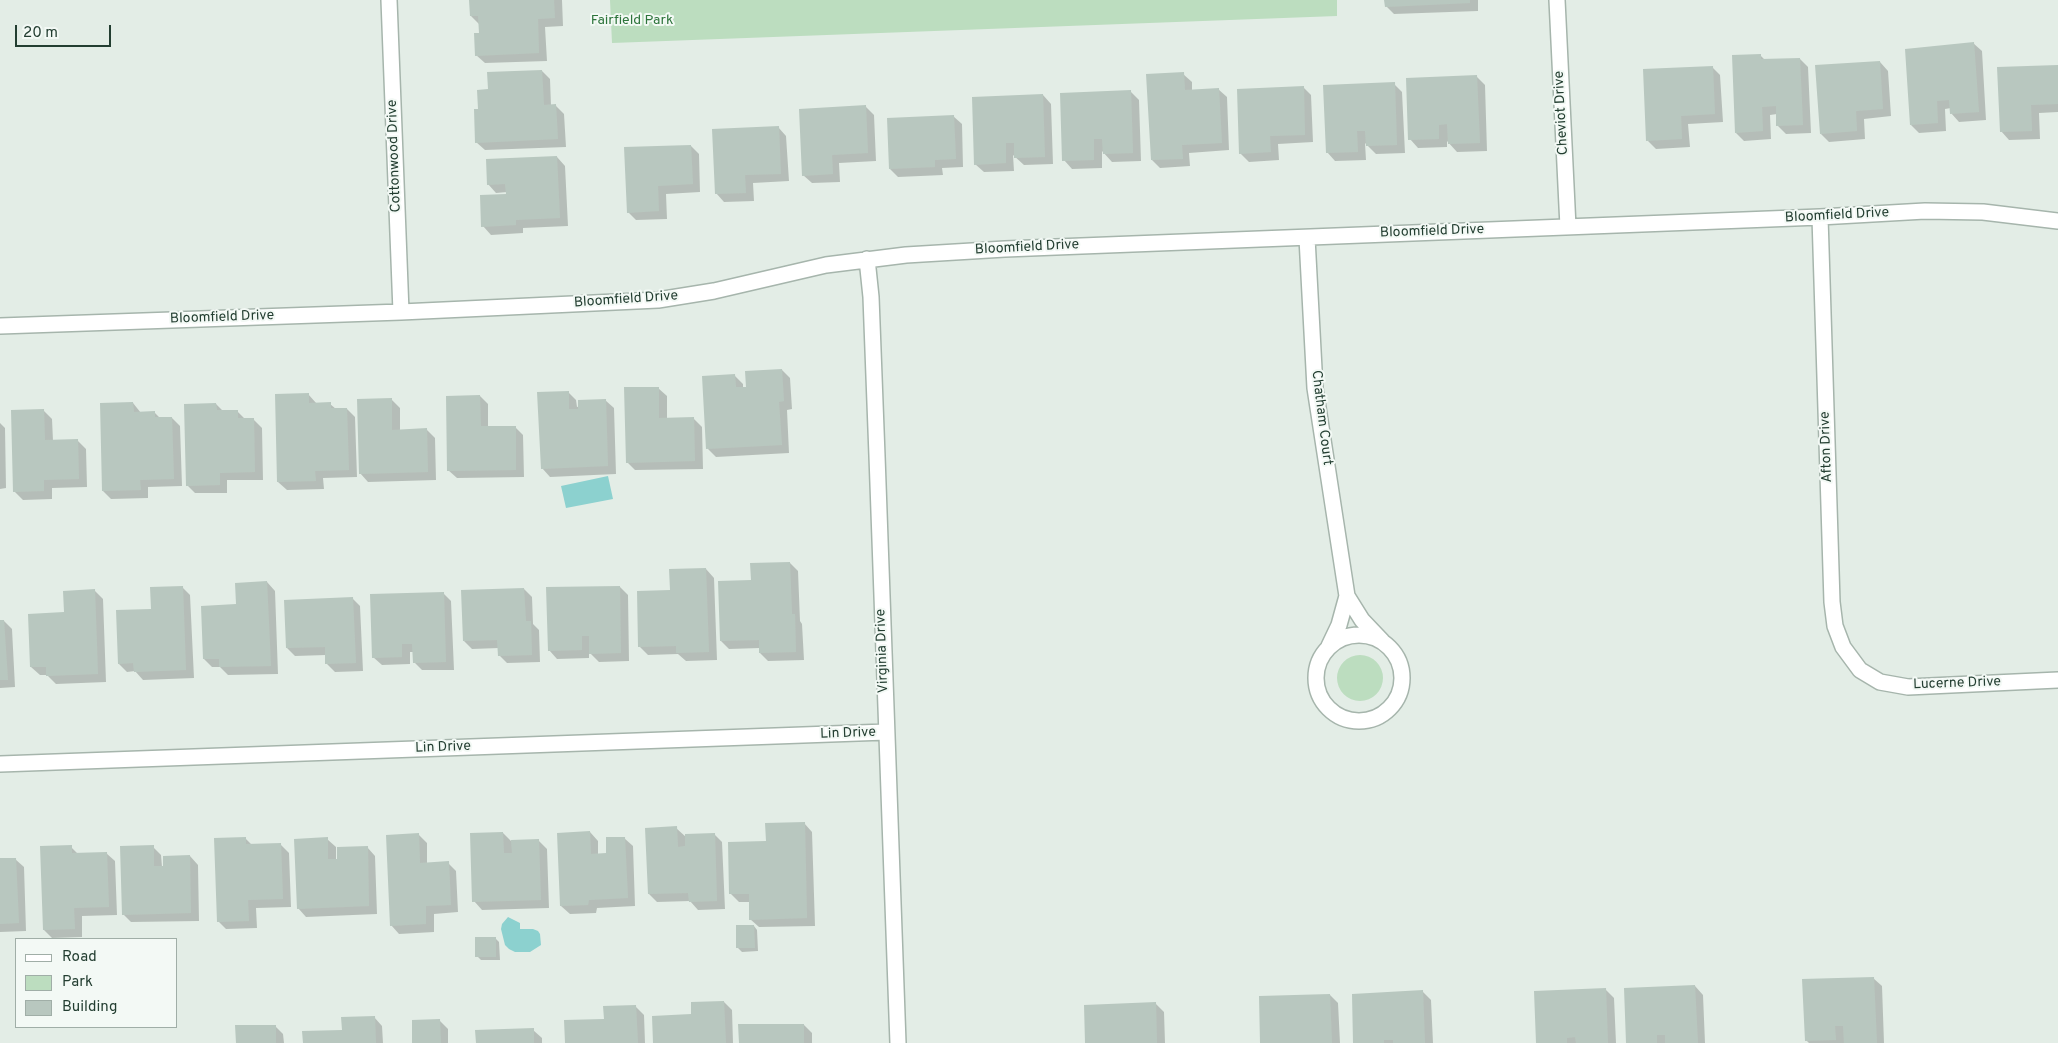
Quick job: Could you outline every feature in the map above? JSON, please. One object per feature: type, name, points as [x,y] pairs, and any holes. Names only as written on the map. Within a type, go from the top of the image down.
[{"type":"street","name":"Cottonwood Drive","points":[[389,0],[401,312]]},
{"type":"street","name":"Cheviot Drive","points":[[1557,0],[1568,227]]},
{"type":"street","name":"Bloomfield Drive","points":[[0,326],[401,312],[658,300],[714,291],[826,265],[867,259],[1005,249],[1820,217],[1925,211],[1982,212],[2058,221]]},
{"type":"street","name":"Afton Drive","points":[[1820,217],[1832,602],[1835,626],[1843,647],[1860,670]]},
{"type":"street","name":"Chatham Court","points":[[1307,238],[1315,388],[1347,596],[1362,620],[1393,650],[1400,662],[1403,676],[1401,690],[1394,703],[1385,713],[1372,719],[1358,721],[1344,718],[1332,711],[1322,700],[1317,687],[1316,673],[1320,660],[1339,625],[1347,596]]},
{"type":"street","name":"Virginia Drive","points":[[867,259],[871,297],[877,446],[898,1043]]},
{"type":"street","points":[[1328,648],[1340,639],[1354,635],[1368,635],[1382,641]]},
{"type":"street","name":"Lucerne Drive","points":[[1860,670],[1880,682],[1908,686],[2058,680]]},
{"type":"street","name":"Lin Drive","points":[[0,764],[886,732]]},
{"type":"green space","name":"Fairfield Park","points":[[610,0],[1337,0],[1337,16],[612,43]]},
{"type":"green space","points":[[1365,655],[1377,661],[1382,669],[1382,687],[1377,695],[1369,700],[1355,701],[1343,695],[1338,687],[1337,673],[1343,661],[1351,656]]},
{"type":"water","points":[[608,476],[613,499],[566,508],[561,486]]},
{"type":"water","points":[[508,917],[520,923],[520,929],[538,931],[541,945],[530,952],[515,952],[509,949],[505,945],[501,929],[502,924]]},
{"type":"building","points":[[469,0],[554,0],[555,18],[538,19],[539,53],[475,56],[474,33],[479,33],[478,16],[470,16]]},
{"type":"building","points":[[1384,0],[1470,0],[1470,3],[1385,7]]},
{"type":"building","points":[[1974,42],[1979,112],[1950,114],[1949,100],[1937,101],[1938,123],[1910,125],[1905,49]]},
{"type":"building","points":[[1761,54],[1761,59],[1800,58],[1803,125],[1776,126],[1776,106],[1762,107],[1763,131],[1735,133],[1732,55]]},
{"type":"building","points":[[1880,61],[1883,109],[1856,111],[1857,131],[1820,134],[1815,65]]},
{"type":"building","points":[[2058,65],[2058,104],[2031,105],[2032,131],[2000,132],[1997,67]]},
{"type":"building","points":[[1713,66],[1715,114],[1681,116],[1682,139],[1646,141],[1643,69]]},
{"type":"building","points":[[542,70],[544,105],[556,104],[558,139],[475,143],[474,109],[478,109],[477,90],[488,89],[487,72]]},
{"type":"building","points":[[1184,72],[1185,90],[1219,88],[1222,143],[1182,145],[1183,159],[1151,160],[1146,74]]},
{"type":"building","points":[[1477,75],[1480,143],[1448,144],[1447,124],[1439,125],[1439,139],[1408,140],[1406,78]]},
{"type":"building","points":[[1395,82],[1397,145],[1366,146],[1365,131],[1357,131],[1358,152],[1326,153],[1323,85]]},
{"type":"building","points":[[1304,86],[1305,135],[1270,136],[1271,152],[1239,154],[1237,89]]},
{"type":"building","points":[[1131,90],[1133,153],[1103,154],[1102,139],[1094,139],[1094,160],[1062,161],[1060,93]]},
{"type":"building","points":[[1043,94],[1045,157],[1014,158],[1014,143],[1006,143],[1006,163],[974,165],[972,97]]},
{"type":"building","points":[[866,105],[868,153],[832,155],[833,174],[802,176],[799,109]]},
{"type":"building","points":[[954,115],[956,159],[935,160],[935,167],[889,169],[887,118]]},
{"type":"building","points":[[779,126],[781,174],[745,175],[746,193],[715,194],[712,129]]},
{"type":"building","points":[[691,145],[693,184],[658,186],[659,211],[627,213],[624,147]]},
{"type":"building","points":[[557,156],[560,218],[516,220],[516,225],[481,227],[480,195],[506,194],[505,184],[487,185],[486,159]]},
{"type":"building","points":[[782,369],[784,401],[779,402],[782,445],[706,449],[702,376],[735,374],[736,387],[746,387],[745,371]]},
{"type":"building","points":[[624,387],[659,387],[659,418],[694,417],[695,461],[626,463]]},
{"type":"building","points":[[569,391],[569,409],[578,409],[578,400],[606,399],[608,466],[541,469],[537,392]]},
{"type":"building","points":[[309,393],[309,403],[331,402],[331,408],[347,408],[349,470],[315,471],[316,481],[277,482],[275,394]]},
{"type":"building","points":[[480,395],[481,426],[516,426],[516,470],[447,471],[446,396]]},
{"type":"building","points":[[392,398],[392,430],[427,428],[428,472],[359,474],[357,399]]},
{"type":"building","points":[[133,402],[134,412],[155,411],[155,417],[172,417],[174,479],[140,480],[141,490],[102,491],[100,403]]},
{"type":"building","points":[[216,403],[217,410],[238,410],[238,418],[254,418],[255,472],[220,473],[220,485],[186,486],[184,404]]},
{"type":"building","points":[[44,409],[45,440],[78,439],[79,479],[44,480],[44,491],[13,492],[11,410]]},
{"type":"building","points":[[790,562],[792,614],[795,614],[796,652],[759,653],[759,640],[720,641],[718,581],[751,580],[750,563]]},
{"type":"building","points":[[706,568],[709,652],[676,653],[676,646],[638,647],[637,591],[670,590],[669,569]]},
{"type":"building","points":[[267,581],[271,666],[219,667],[219,659],[203,659],[201,606],[236,604],[235,583]]},
{"type":"building","points":[[183,586],[186,670],[134,672],[133,663],[118,664],[116,610],[151,609],[150,587]]},
{"type":"building","points":[[620,586],[621,653],[589,654],[589,636],[582,636],[582,650],[548,651],[546,587]]},
{"type":"building","points":[[524,588],[526,621],[531,621],[532,655],[498,656],[497,640],[463,641],[461,590]]},
{"type":"building","points":[[95,589],[98,674],[46,676],[46,667],[30,667],[28,614],[64,612],[63,591]]},
{"type":"building","points":[[444,592],[446,662],[413,663],[412,644],[402,644],[402,657],[372,658],[370,594]]},
{"type":"building","points":[[353,597],[356,663],[325,664],[325,647],[286,648],[284,600]]},
{"type":"building","points":[[0,620],[4,620],[8,680],[0,680]]},
{"type":"building","points":[[805,822],[807,918],[749,920],[749,894],[729,894],[728,842],[766,841],[765,823]]},
{"type":"building","points":[[677,826],[678,847],[685,846],[685,834],[715,833],[717,901],[689,902],[688,893],[648,894],[645,828]]},
{"type":"building","points":[[590,831],[591,854],[606,853],[606,837],[625,837],[628,898],[589,900],[588,905],[560,906],[557,833]]},
{"type":"building","points":[[503,832],[504,853],[512,853],[511,840],[539,839],[541,900],[472,902],[470,833]]},
{"type":"building","points":[[419,833],[420,863],[449,861],[451,905],[426,906],[426,924],[390,926],[386,835]]},
{"type":"building","points":[[246,837],[246,844],[281,843],[283,899],[248,900],[249,921],[217,922],[214,838]]},
{"type":"building","points":[[328,837],[328,859],[337,859],[337,847],[368,846],[369,906],[297,909],[294,839]]},
{"type":"building","points":[[72,845],[72,853],[107,852],[109,907],[74,908],[75,929],[43,930],[40,846]]},
{"type":"building","points":[[154,845],[154,866],[163,866],[163,856],[190,855],[191,913],[122,915],[120,846]]},
{"type":"building","points":[[0,858],[16,858],[19,923],[0,924]]},
{"type":"building","points":[[736,925],[754,925],[755,948],[736,948]]},
{"type":"building","points":[[475,937],[496,937],[496,957],[475,957]]},
{"type":"building","points":[[1874,977],[1877,1043],[1844,1043],[1843,1026],[1835,1026],[1836,1040],[1805,1041],[1802,979]]},
{"type":"building","points":[[1695,985],[1698,1043],[1665,1043],[1665,1035],[1657,1035],[1657,1043],[1626,1043],[1624,988]]},
{"type":"building","points":[[1606,988],[1608,1043],[1576,1043],[1575,1037],[1567,1038],[1567,1043],[1536,1043],[1534,991]]},
{"type":"building","points":[[1423,990],[1425,1043],[1393,1043],[1393,1040],[1384,1040],[1384,1043],[1353,1043],[1352,994]]},
{"type":"building","points":[[1330,994],[1332,1043],[1260,1043],[1259,996]]},
{"type":"building","points":[[724,1001],[726,1043],[653,1043],[652,1016],[691,1014],[691,1002]]},
{"type":"building","points":[[1156,1002],[1157,1043],[1085,1043],[1084,1005]]},
{"type":"building","points":[[636,1005],[638,1043],[565,1043],[564,1020],[604,1019],[603,1006]]},
{"type":"building","points":[[375,1016],[376,1043],[303,1043],[302,1031],[342,1030],[341,1017]]},
{"type":"building","points":[[440,1019],[441,1043],[412,1043],[412,1020]]},
{"type":"building","points":[[738,1024],[804,1024],[804,1043],[739,1043]]},
{"type":"building","points":[[235,1025],[276,1025],[276,1043],[236,1043]]},
{"type":"building","points":[[534,1028],[534,1043],[476,1043],[475,1030]]}]
